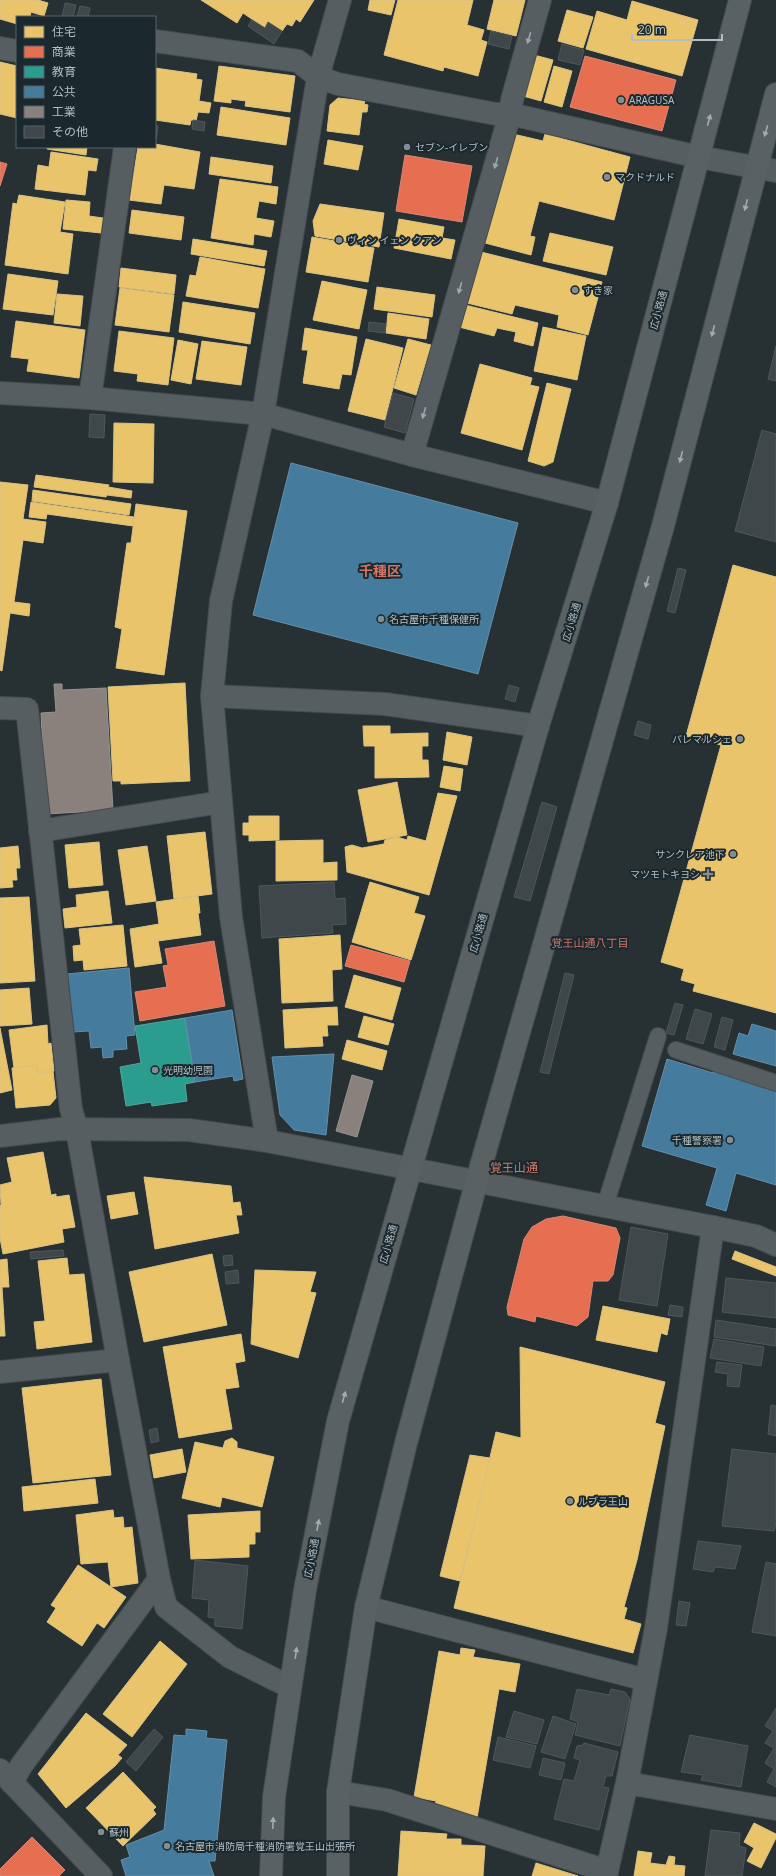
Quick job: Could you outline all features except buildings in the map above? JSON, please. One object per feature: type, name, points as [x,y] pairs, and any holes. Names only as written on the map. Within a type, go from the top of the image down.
[{"type":"main road","name":"広小路通","points":[[272,1876],[274,1797],[305,1590],[338,1421],[538,726],[607,503],[740,0]]},
{"type":"main road","points":[[338,1876],[338,1792],[366,1607],[406,1444],[477,1180],[766,169],[776,94]]},
{"type":"street","points":[[267,1141],[231,917],[212,696],[221,601],[263,414],[318,77],[340,0]]},
{"type":"street","points":[[412,455],[510,114],[512,100],[540,0]]},
{"type":"street","points":[[156,41],[298,61],[318,77],[353,87],[496,114],[510,114],[699,157],[766,169]]},
{"type":"street","points":[[0,48],[16,51]]},
{"type":"street","points":[[90,398],[125,148]]},
{"type":"street","points":[[0,393],[90,398],[263,414],[412,455],[607,503]]},
{"type":"street","points":[[212,696],[385,704],[538,726]]},
{"type":"street","points":[[0,708],[27,709],[71,1109],[77,1130],[118,1360],[159,1579],[166,1607],[230,1657],[290,1687]]},
{"type":"street","points":[[40,831],[221,802]]},
{"type":"street","points":[[0,1136],[60,1129],[189,1130],[267,1141],[477,1180],[756,1236],[776,1245]]},
{"type":"street","points":[[338,1792],[387,1800],[607,1874],[627,1783],[656,1628],[713,1227]]},
{"type":"street","points":[[0,1372],[118,1360]]},
{"type":"street","points":[[101,1876],[6,1776],[21,1766],[159,1579]]},
{"type":"street","points":[[366,1607],[646,1680]]},
{"type":"street","points":[[627,1783],[776,1809]]},
{"type":"lane","points":[[605,1206],[658,1036]]},
{"type":"lane","points":[[676,1050],[776,1083]]},
{"type":"place","name":"ARAGUSA","points":[[621,100]]},
{"type":"place","name":"セブン-イレブン","points":[[407,147]]},
{"type":"place","name":"マクドナルド","points":[[607,177]]},
{"type":"place","name":"ヴィン イェン クアン","points":[[339,240]]},
{"type":"place","name":"すき家","points":[[575,290]]},
{"type":"place","name":"名古屋市千種保健所","points":[[381,619]]},
{"type":"place","name":"パレマルシェ","points":[[740,739]]},
{"type":"place","name":"サンクレア池下","points":[[733,854]]},
{"type":"place","name":"マツモトキヨシ","points":[[708,874]]},
{"type":"place","name":"光明幼児園","points":[[155,1070]]},
{"type":"place","name":"千種警察署","points":[[730,1140]]},
{"type":"place","name":"ルブラ王山","points":[[570,1501]]},
{"type":"place","name":"蘇州","points":[[101,1832]]},
{"type":"place","name":"名古屋市消防局千種消防署覚王山出張所","points":[[167,1846]]},
{"type":"district","name":"千種区","points":[[380,571]]},
{"type":"district","name":"覚王山通八丁目","points":[[590,943]]},
{"type":"district","name":"覚王山通","points":[[514,1168]]}]
